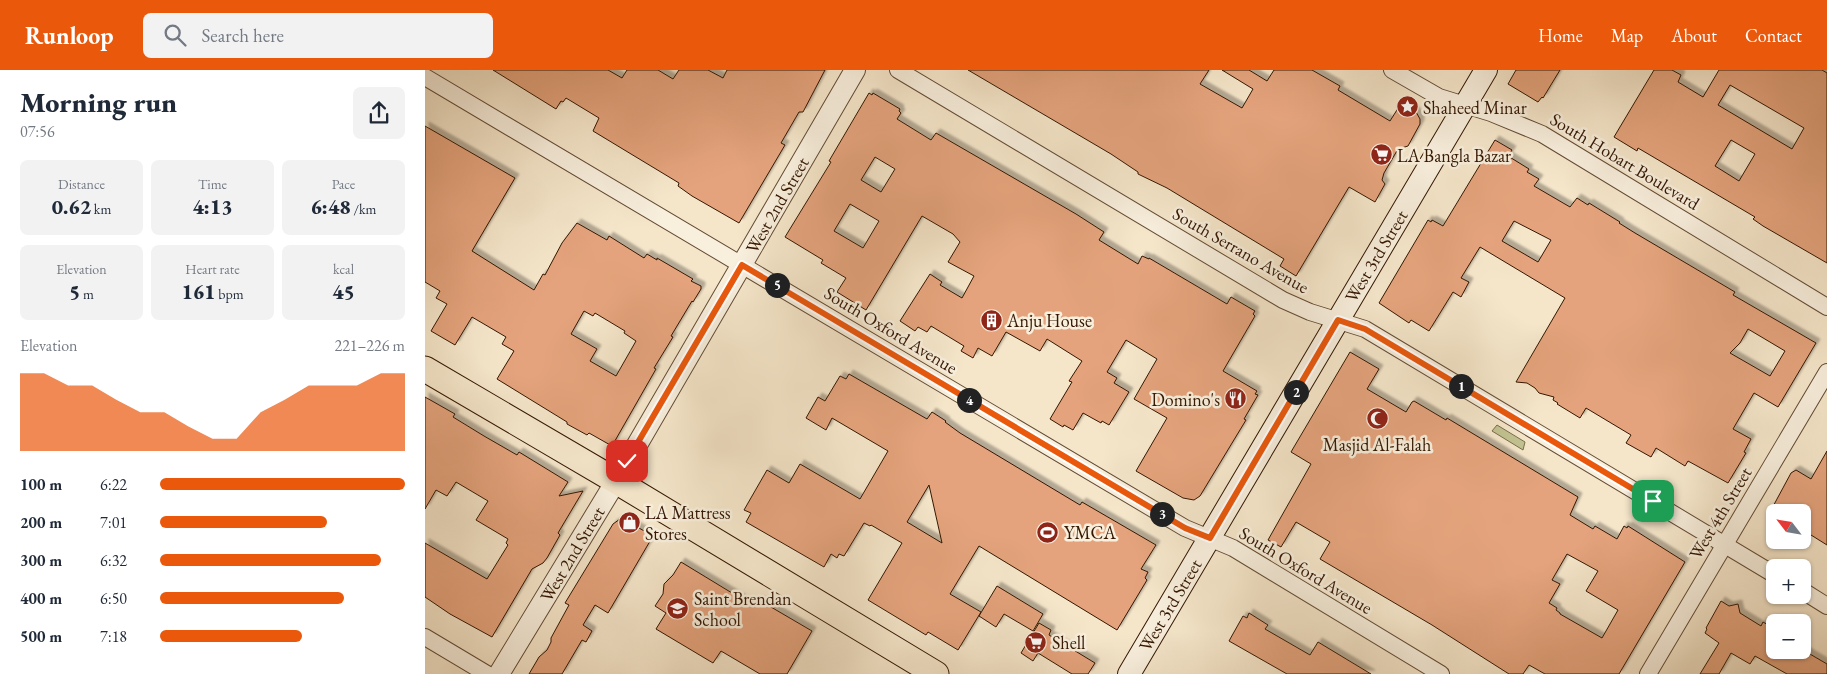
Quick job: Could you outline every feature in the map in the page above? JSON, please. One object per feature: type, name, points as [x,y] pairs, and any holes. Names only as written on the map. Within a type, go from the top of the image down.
[{"type":"main road","name":"West 3rd Street","points":[[1129,674],[1486,70]]},
{"type":"main road","points":[[425,369],[616,481],[936,674]]},
{"type":"street","name":"West 2nd Street","points":[[499,674],[616,481],[855,70]]},
{"type":"street","name":"South Serrano Avenue","points":[[898,70],[1283,300],[1310,312],[1365,329],[1406,352],[1766,570]]},
{"type":"street","name":"South Hobart Boulevard","points":[[1392,70],[1439,97],[1465,104],[1542,134],[1827,307]]},
{"type":"street","name":"South Oxford Avenue","points":[[425,77],[1185,528],[1233,548],[1441,674]]},
{"type":"street","name":"West 4th Street","points":[[1648,674],[1827,372]]},
{"type":"street","points":[[1811,596],[1827,606]]},
{"type":"street","points":[[425,637],[487,674]]},
{"type":"green space","points":[[1497,425],[1525,442],[1523,450],[1492,431]]},
{"type":"building","points":[[493,70],[608,70],[622,78],[627,70],[658,70],[673,79],[679,70],[708,70],[723,78],[727,70],[825,70],[803,112],[799,112],[781,143],[785,145],[739,223],[692,196],[678,186],[679,183],[593,131],[599,118],[566,98],[563,102],[561,101],[556,109]]},
{"type":"building","points":[[968,70],[1209,70],[1200,84],[1242,108],[1253,89],[1222,70],[1249,70],[1267,81],[1274,70],[1312,70],[1340,86],[1338,90],[1390,121],[1402,102],[1416,112],[1420,119],[1420,124],[1408,146],[1398,149],[1384,173],[1382,180],[1385,184],[1375,202],[1349,187],[1296,276],[1280,266],[1284,259],[1167,188],[1138,174],[1138,172],[1111,154]]},
{"type":"building","points":[[1516,70],[1560,70],[1543,98],[1538,102],[1508,84]]},
{"type":"building","points":[[1654,70],[1672,70],[1681,75],[1678,82],[1703,97],[1719,70],[1822,70],[1827,73],[1827,263],[1763,226],[1753,219],[1755,217],[1638,148],[1637,151],[1614,137]],"holes":[[[1730,85],[1804,128],[1792,149],[1718,105]],[[1731,140],[1755,154],[1739,181],[1715,166]]]},
{"type":"building","points":[[869,93],[872,95],[873,93],[900,109],[901,113],[897,119],[931,140],[936,133],[1076,214],[1104,232],[1099,240],[1138,264],[1142,256],[1149,258],[1227,304],[1231,297],[1255,311],[1253,314],[1255,316],[1223,371],[1257,391],[1255,394],[1258,395],[1244,419],[1246,420],[1200,496],[1194,500],[1183,498],[1136,471],[1167,418],[1134,399],[1157,359],[1126,340],[1107,372],[1117,378],[1114,383],[1129,392],[1109,425],[1102,421],[1101,423],[1083,413],[1073,430],[1064,425],[1063,427],[1050,419],[1072,382],[1069,381],[1082,361],[1047,339],[1040,351],[1006,332],[992,356],[978,348],[973,358],[961,351],[964,346],[931,326],[927,332],[918,327],[915,331],[900,321],[930,274],[942,282],[940,285],[962,298],[974,276],[948,262],[960,242],[953,234],[922,216],[866,310],[837,292],[846,278],[821,263],[823,260],[785,237],[831,162],[829,161]],"holes":[[[875,157],[895,169],[881,192],[861,180]],[[850,204],[879,221],[863,248],[834,231]]]},
{"type":"building","points":[[425,126],[515,178],[472,251],[534,290],[543,274],[545,275],[562,243],[577,223],[607,240],[609,236],[644,258],[647,254],[657,260],[657,258],[693,279],[691,281],[701,286],[701,289],[671,336],[673,337],[654,368],[656,369],[612,446],[589,433],[587,435],[567,424],[567,422],[497,379],[514,351],[502,344],[506,337],[472,317],[455,345],[431,331],[447,304],[436,298],[440,291],[425,282]],"holes":[[[584,311],[593,316],[595,313],[625,331],[624,333],[636,341],[616,376],[590,361],[597,349],[571,334]]]},
{"type":"building","points":[[1495,140],[1512,150],[1508,156],[1529,169],[1527,172],[1539,179],[1534,186],[1570,207],[1577,198],[1588,205],[1589,203],[1635,233],[1735,292],[1733,295],[1816,343],[1778,407],[1754,393],[1733,429],[1751,439],[1744,452],[1746,453],[1728,483],[1688,461],[1685,466],[1656,448],[1651,457],[1626,443],[1631,435],[1586,408],[1580,418],[1557,404],[1553,400],[1554,397],[1539,393],[1527,383],[1516,382],[1565,298],[1480,247],[1461,278],[1469,282],[1461,297],[1453,292],[1429,331],[1411,320],[1409,323],[1379,303],[1428,220],[1443,226]],"holes":[[[1514,221],[1551,240],[1538,262],[1502,241]],[[1748,329],[1785,351],[1770,376],[1730,353],[1740,343]]]},
{"type":"building","points":[[1350,352],[1379,369],[1367,389],[1406,412],[1414,401],[1446,420],[1447,418],[1578,497],[1570,515],[1593,529],[1595,526],[1617,539],[1624,526],[1627,528],[1628,526],[1685,562],[1619,674],[1545,674],[1529,665],[1523,674],[1509,674],[1432,625],[1320,559],[1330,542],[1296,522],[1281,547],[1268,540],[1311,464],[1291,452]],"holes":[[[1567,554],[1598,571],[1586,591],[1618,610],[1602,638],[1560,614],[1556,610],[1557,608],[1549,603],[1560,584],[1552,580]]]},
{"type":"building","points":[[849,374],[927,419],[932,412],[960,433],[1080,505],[1082,502],[1156,545],[1141,569],[1148,572],[1145,578],[1147,580],[1117,630],[979,546],[950,594],[981,612],[958,650],[928,632],[926,635],[868,600],[902,543],[864,523],[844,556],[839,554],[837,558],[831,554],[824,567],[746,522],[751,513],[744,510],[767,470],[789,483],[800,464],[860,499],[888,451],[832,418],[826,430],[806,418],[818,397],[825,401],[840,376],[846,379]],"holes":[[[929,485],[942,543],[907,522]]]},
{"type":"building","points":[[425,397],[455,414],[453,417],[484,436],[517,455],[519,452],[568,482],[559,496],[583,491],[558,533],[560,535],[547,558],[543,563],[532,569],[492,637],[450,614],[425,597],[425,543],[487,579],[508,545],[506,543],[508,539],[476,520],[488,501],[456,482],[447,496],[436,490],[425,509]]},
{"type":"building","points":[[1827,451],[1827,545],[1811,535],[1811,504],[1774,504],[1791,473],[1796,470],[1811,479]]},
{"type":"building","points":[[620,519],[653,536],[608,613],[595,605],[583,625],[592,631],[586,642],[582,640],[562,674],[529,674],[539,657],[547,650],[551,638],[569,605],[565,603],[613,524]]},
{"type":"building","points":[[681,562],[755,607],[759,600],[812,631],[787,674],[760,674],[721,651],[713,663],[656,629],[666,613],[655,606],[663,594],[664,584],[673,575]]},
{"type":"building","points":[[997,586],[1043,614],[1033,631],[1004,614],[996,627],[979,616]]},
{"type":"building","points":[[1721,601],[1729,606],[1738,604],[1740,613],[1761,626],[1763,622],[1766,624],[1766,659],[1811,659],[1811,655],[1827,664],[1827,674],[1787,674],[1755,656],[1750,664],[1731,653],[1719,674],[1700,674],[1719,643],[1705,633]]},
{"type":"building","points":[[1249,613],[1268,625],[1265,629],[1310,655],[1318,642],[1371,674],[1287,674],[1229,641],[1243,616],[1247,618]]},
{"type":"building","name":"Shell","points":[[1039,623],[1051,630],[1049,635],[1095,663],[1088,674],[1072,674],[1038,653],[1033,661],[1021,653]]},
{"type":"place","name":"Shaheed Minar","points":[[1407,107]]},
{"type":"place","name":"LA Bangla Bazar","points":[[1381,155]]},
{"type":"place","name":"Anju House","points":[[991,320]]},
{"type":"place","name":"Domino's","points":[[1236,399]]},
{"type":"place","name":"Masjid Al-Falah","points":[[1377,419]]},
{"type":"place","name":"LA Mattress Stores","points":[[629,522]]},
{"type":"place","name":"YMCA","points":[[1048,532]]},
{"type":"place","name":"Saint Brendan School","points":[[678,608]]},
{"type":"place","name":"Shell","points":[[1036,642]]},
{"type":"route","points":[[627,461],[742,265],[1185,528],[1210,538],[1338,320],[1365,329],[1653,501]]}]
